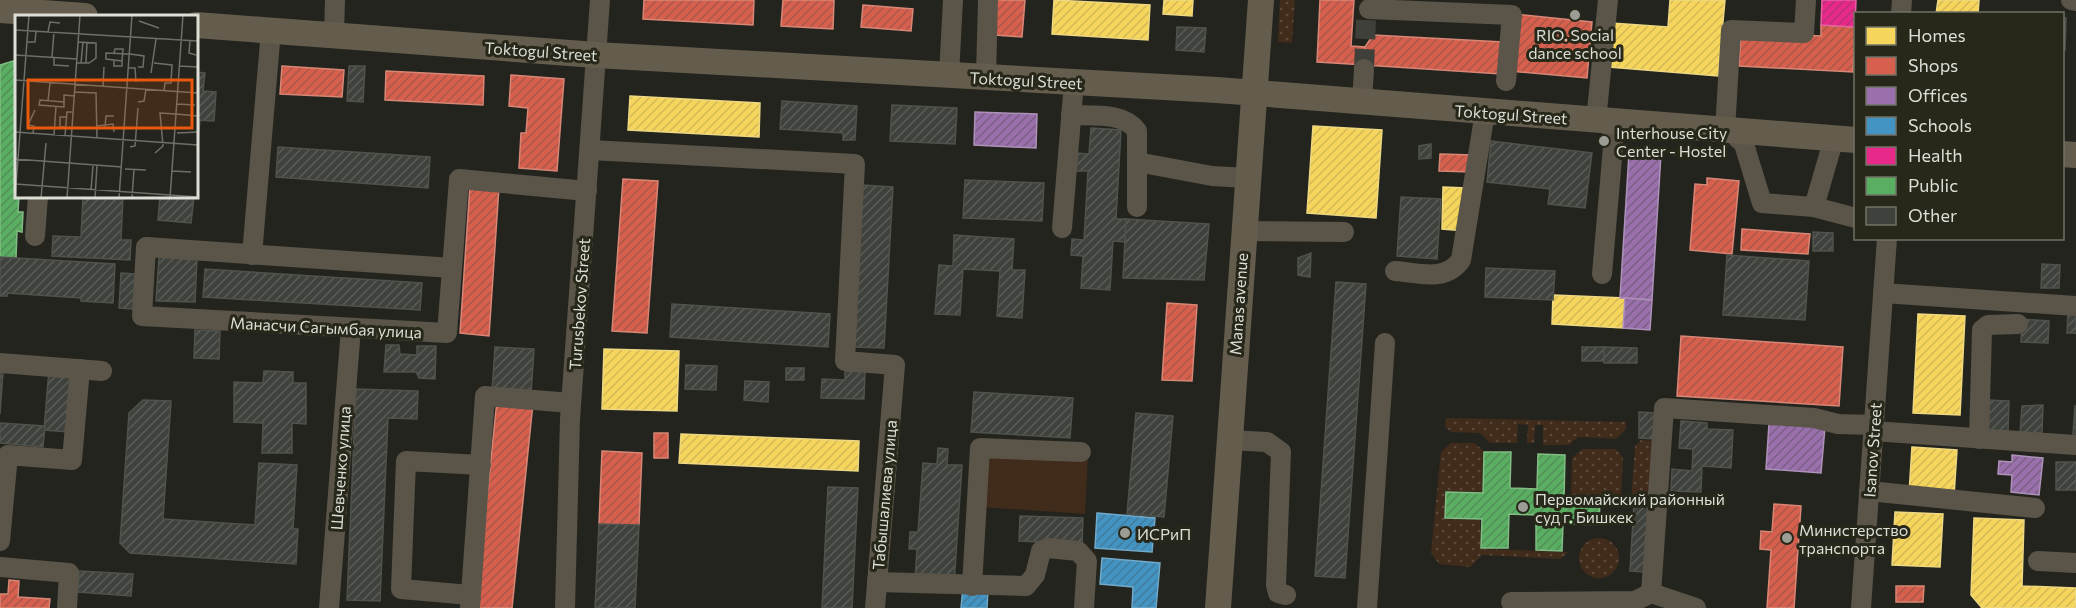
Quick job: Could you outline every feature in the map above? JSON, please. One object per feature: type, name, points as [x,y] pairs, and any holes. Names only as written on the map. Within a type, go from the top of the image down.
[{"type":"main road","name":"Manas avenue","points":[[1218,608],[1261,0]]},
{"type":"main road","points":[[0,10],[52,15]]},
{"type":"main road","name":"Toktogul Street","points":[[198,25],[596,55],[1254,93],[1845,139]]},
{"type":"street","points":[[334,35],[335,0]]},
{"type":"street","name":"Turusbekov Street","points":[[565,608],[571,403],[600,0]]},
{"type":"street","points":[[949,75],[953,0]]},
{"type":"street","points":[[986,77],[988,0]]},
{"type":"street","points":[[1602,274],[1614,147],[1604,121],[1608,0]]},
{"type":"street","points":[[1806,0],[1804,33],[1731,30],[1727,130],[1744,144],[1762,204],[1814,207],[1854,217]]},
{"type":"street","points":[[2071,0],[2076,1]]},
{"type":"street","points":[[1368,10],[1512,15],[1506,81]]},
{"type":"street","points":[[271,30],[252,255],[452,268],[459,179],[587,191]]},
{"type":"street","points":[[1362,103],[1364,69]]},
{"type":"street","points":[[1062,228],[1074,82]]},
{"type":"street","points":[[1395,272],[1444,274],[1453,270],[1461,260],[1485,112]]},
{"type":"street","points":[[1071,115],[1119,118],[1131,123],[1137,131],[1137,207]]},
{"type":"street","points":[[1814,207],[1845,139]]},
{"type":"street","name":"Табышалиева улица","points":[[590,150],[855,164],[845,361],[895,365],[874,608]]},
{"type":"street","points":[[1137,162],[1212,176],[1247,177]]},
{"type":"street","points":[[35,236],[38,198]]},
{"type":"street","points":[[1244,231],[1344,232]]},
{"type":"street","name":"Isanov Street","points":[[1861,608],[1887,240]]},
{"type":"street","name":"Манасчи Сагымбая улица","points":[[252,255],[146,247],[142,316],[447,333],[452,268]]},
{"type":"street","points":[[1883,293],[2076,306]]},
{"type":"street","points":[[1979,439],[1982,330],[1988,325],[2018,324]]},
{"type":"street","name":"Шевченко улица","points":[[329,608],[351,328]]},
{"type":"street","points":[[1366,608],[1385,343]]},
{"type":"street","points":[[0,363],[102,371]]},
{"type":"street","points":[[0,541],[8,455],[72,460],[80,369]]},
{"type":"street","points":[[481,465],[406,461],[401,589],[470,602],[481,465],[485,396],[571,403]]},
{"type":"street","points":[[1651,593],[1664,408],[1814,418],[1874,428],[1979,439],[2076,445]]},
{"type":"street","points":[[1229,440],[1267,442],[1281,452],[1276,585],[1278,593],[1286,595]]},
{"type":"street","points":[[972,586],[980,448],[1081,452]]},
{"type":"street","points":[[1869,491],[2035,508]]},
{"type":"street","points":[[877,582],[1026,586],[1035,574],[1041,551],[1048,548],[1078,551],[1087,561],[1084,608]]},
{"type":"street","points":[[2038,561],[2076,563]]},
{"type":"street","points":[[0,567],[69,573],[67,608]]},
{"type":"street","points":[[1510,602],[1635,601],[1651,593],[1696,608]]},
{"type":"shaded area","points":[[1280,0],[1295,0],[1292,43],[1278,42]]},
{"type":"shaded area","points":[[1446,418],[1626,422],[1626,429],[1616,439],[1578,437],[1569,445],[1543,445],[1543,425],[1535,425],[1534,443],[1527,443],[1528,425],[1518,424],[1517,443],[1490,443],[1480,433],[1451,432],[1445,427]]},
{"type":"shaded area","points":[[1641,440],[1655,441],[1651,503],[1631,502],[1635,446]]},
{"type":"shaded area","points":[[1451,443],[1474,443],[1483,450],[1482,492],[1445,491],[1445,519],[1480,520],[1481,549],[1568,552],[1561,559],[1482,555],[1470,567],[1439,564],[1431,553],[1441,452]]},
{"type":"shaded area","points":[[1582,449],[1616,449],[1623,458],[1621,497],[1571,496],[1572,458]]},
{"type":"shaded area","points":[[985,452],[1088,458],[1085,514],[982,507]]},
{"type":"shaded area","points":[[1599,538],[1613,544],[1619,558],[1613,572],[1599,578],[1585,572],[1579,558],[1585,544]]},
{"type":"building: Homes","points":[[1054,0],[1150,5],[1148,40],[1052,34]]},
{"type":"building: Homes","points":[[1164,0],[1193,0],[1192,16],[1163,14]]},
{"type":"building: Homes","points":[[1670,0],[1725,0],[1718,76],[1609,67],[1612,23],[1668,27]]},
{"type":"building: Homes","points":[[1938,0],[1979,0],[1978,12],[1936,12]]},
{"type":"building: Homes","points":[[630,96],[760,103],[759,137],[628,130]]},
{"type":"building: Homes","points":[[1313,126],[1382,130],[1376,218],[1307,213]]},
{"type":"building: Homes","points":[[1443,187],[1467,188],[1465,231],[1442,229]]},
{"type":"building: Homes","points":[[1553,295],[1625,298],[1623,328],[1552,324]]},
{"type":"building: Homes","points":[[1918,314],[1965,316],[1960,415],[1913,413]]},
{"type":"building: Homes","points":[[604,349],[679,351],[677,411],[602,409]]},
{"type":"building: Homes","points":[[681,434],[859,441],[858,471],[679,463]]},
{"type":"building: Homes","points":[[1912,447],[1957,450],[1954,496],[1909,493]]},
{"type":"building: Homes","points":[[1895,512],[1943,514],[1940,567],[1892,565]]},
{"type":"building: Homes","points":[[1974,518],[2024,520],[2022,586],[2076,588],[2076,608],[1982,608],[1971,595]]},
{"type":"building: Shops","points":[[644,0],[754,0],[753,25],[643,19]]},
{"type":"building: Shops","points":[[783,0],[834,0],[833,29],[781,26]]},
{"type":"building: Shops","points":[[997,0],[1025,0],[1022,37],[995,35]]},
{"type":"building: Shops","points":[[1320,0],[1354,0],[1351,46],[1365,47],[1365,65],[1317,62]]},
{"type":"building: Shops","points":[[863,5],[913,9],[911,31],[861,27]]},
{"type":"building: Shops","points":[[1514,14],[1592,22],[1587,78],[1509,71]]},
{"type":"building: Shops","points":[[1821,25],[1854,27],[1853,72],[1739,66],[1741,32],[1821,36]]},
{"type":"building: Shops","points":[[1373,35],[1503,42],[1501,74],[1365,65],[1365,47]]},
{"type":"building: Shops","points":[[282,66],[344,70],[342,97],[280,94]]},
{"type":"building: Shops","points":[[386,71],[484,76],[483,105],[385,100]]},
{"type":"building: Shops","points":[[511,75],[564,79],[557,171],[519,168],[521,133],[526,133],[528,108],[509,106]]},
{"type":"building: Shops","points":[[1440,154],[1473,155],[1472,172],[1439,171]]},
{"type":"building: Shops","points":[[1707,178],[1739,181],[1732,254],[1690,250],[1695,184],[1707,185]]},
{"type":"building: Shops","points":[[623,179],[658,181],[647,333],[612,331]]},
{"type":"building: Shops","points":[[470,185],[499,187],[489,336],[460,333]]},
{"type":"building: Shops","points":[[1742,229],[1810,234],[1808,254],[1741,250]]},
{"type":"building: Shops","points":[[1167,303],[1197,305],[1192,381],[1162,380]]},
{"type":"building: Shops","points":[[1681,336],[1843,347],[1839,406],[1677,396]]},
{"type":"building: Shops","points":[[497,400],[533,403],[512,608],[476,608]]},
{"type":"building: Shops","points":[[654,433],[668,433],[668,458],[654,458]]},
{"type":"building: Shops","points":[[602,451],[642,453],[639,525],[599,524]]},
{"type":"building: Shops","points":[[1774,504],[1801,506],[1794,608],[1767,608],[1771,550],[1760,549],[1761,531],[1772,532]]},
{"type":"building: Shops","points":[[9,580],[19,581],[18,597],[50,599],[49,608],[0,608],[0,594],[8,594]]},
{"type":"building: Shops","points":[[1896,586],[1924,586],[1923,602],[1896,602]]},
{"type":"building: Offices","points":[[975,112],[1037,114],[1036,148],[974,145]]},
{"type":"building: Offices","points":[[1629,153],[1661,154],[1652,300],[1620,298]]},
{"type":"building: Offices","points":[[1625,298],[1652,300],[1650,330],[1623,328]]},
{"type":"building: Offices","points":[[1769,424],[1825,427],[1821,473],[1766,469]]},
{"type":"building: Offices","points":[[2012,455],[2043,458],[2039,495],[2011,492],[2012,475],[1998,474],[1999,461],[2012,462]]},
{"type":"building: Schools","name":"ИСРиП","points":[[1097,513],[1155,518],[1152,552],[1095,548]]},
{"type":"building: Schools","points":[[1102,558],[1160,563],[1156,608],[1132,608],[1133,587],[1100,584]]},
{"type":"building: Schools","points":[[963,587],[988,589],[987,608],[961,608]]},
{"type":"building: Health","points":[[1822,0],[1856,0],[1854,27],[1821,25]]},
{"type":"building: Public","points":[[15,62],[15,198],[19,198],[18,212],[23,212],[22,232],[17,231],[16,258],[0,257],[0,65]]},
{"type":"building: Public","name":"Первомайский районный суд г. Бишкек","points":[[1484,452],[1511,452],[1510,488],[1537,489],[1538,454],[1565,455],[1564,499],[1600,499],[1599,525],[1563,524],[1562,551],[1536,550],[1536,515],[1509,514],[1508,548],[1481,548],[1482,519],[1445,518],[1446,492],[1483,493]]},
{"type":"building: Other","points":[[2064,18],[2066,18],[2065,50]]},
{"type":"building: Other","points":[[1177,27],[1206,28],[1204,52],[1176,50]]},
{"type":"building: Other","points":[[349,66],[365,66],[363,102],[347,101]]},
{"type":"building: Other","points":[[198,72],[205,73],[203,91],[216,92],[214,121],[198,120]]},
{"type":"building: Other","points":[[782,101],[857,106],[855,140],[843,140],[843,133],[780,129]]},
{"type":"building: Other","points":[[892,105],[957,108],[955,144],[890,141]]},
{"type":"building: Other","points":[[1091,128],[1121,130],[1116,219],[1126,219],[1125,242],[1113,241],[1110,290],[1081,288],[1083,256],[1071,255],[1072,239],[1084,240],[1088,171],[1076,171],[1077,153],[1089,154]]},
{"type":"building: Other","points":[[1491,141],[1592,153],[1585,208],[1548,204],[1550,189],[1487,182]]},
{"type":"building: Other","points":[[1431,144],[1431,158],[1419,159],[1419,146]]},
{"type":"building: Other","points":[[278,147],[430,157],[428,188],[276,177]]},
{"type":"building: Other","points":[[965,180],[1044,183],[1042,221],[963,218]]},
{"type":"building: Other","points":[[862,185],[893,187],[884,348],[853,347]]},
{"type":"building: Other","points":[[1401,197],[1441,199],[1437,259],[1397,256]]},
{"type":"building: Other","points":[[83,198],[123,198],[121,240],[131,240],[130,260],[52,256],[53,236],[81,237]]},
{"type":"building: Other","points":[[160,198],[194,198],[191,223],[158,220]]},
{"type":"building: Other","points":[[1126,219],[1209,224],[1204,280],[1123,278]]},
{"type":"building: Other","points":[[1813,232],[1833,233],[1833,251],[1813,251]]},
{"type":"building: Other","points":[[954,235],[1014,239],[1012,270],[1025,270],[1022,318],[997,316],[1000,271],[963,269],[960,315],[935,314],[939,265],[953,266]]},
{"type":"building: Other","points":[[1311,253],[1310,277],[1298,275],[1298,258]]},
{"type":"building: Other","points":[[1727,255],[1809,261],[1805,320],[1723,315]]},
{"type":"building: Other","points":[[0,257],[115,264],[113,303],[81,301],[81,298],[7,293],[7,296],[0,296]]},
{"type":"building: Other","points":[[159,257],[197,259],[195,302],[156,301]]},
{"type":"building: Other","points":[[2042,264],[2060,265],[2059,288],[2041,288]]},
{"type":"building: Other","points":[[1486,268],[1555,271],[1553,300],[1485,297]]},
{"type":"building: Other","points":[[205,269],[422,283],[420,310],[203,297]]},
{"type":"building: Other","points":[[121,273],[135,274],[133,309],[119,308]]},
{"type":"building: Other","points":[[1336,282],[1366,284],[1345,578],[1315,576]]},
{"type":"building: Other","points":[[672,304],[830,314],[828,347],[670,337]]},
{"type":"building: Other","points":[[2068,312],[2076,312],[2076,333],[2067,333]]},
{"type":"building: Other","points":[[2022,319],[2049,321],[2048,343],[2021,342]]},
{"type":"building: Other","points":[[195,330],[220,331],[219,359],[194,358]]},
{"type":"building: Other","points":[[386,345],[399,345],[400,354],[417,355],[417,346],[436,346],[435,379],[419,378],[416,372],[384,372]]},
{"type":"building: Other","points":[[495,347],[534,349],[531,394],[492,392]]},
{"type":"building: Other","points":[[1582,347],[1604,347],[1604,361],[1582,361]]},
{"type":"building: Other","points":[[1604,347],[1637,348],[1637,363],[1604,363]]},
{"type":"building: Other","points":[[686,365],[717,366],[716,390],[685,389]]},
{"type":"building: Other","points":[[786,368],[804,368],[804,380],[786,380]]},
{"type":"building: Other","points":[[49,370],[73,372],[68,432],[44,430]]},
{"type":"building: Other","points":[[264,371],[293,372],[293,383],[306,383],[306,424],[292,423],[292,453],[262,453],[263,423],[234,422],[234,382],[263,383]]},
{"type":"building: Other","points":[[845,371],[865,372],[864,399],[821,398],[822,379],[845,380]]},
{"type":"building: Other","points":[[0,372],[3,372],[0,414]]},
{"type":"building: Other","points":[[745,381],[769,382],[768,402],[744,400]]},
{"type":"building: Other","points":[[356,389],[418,391],[417,419],[388,418],[380,601],[347,600]]},
{"type":"building: Other","points":[[974,392],[1073,398],[1070,438],[971,432]]},
{"type":"building: Other","points":[[143,400],[171,401],[163,519],[255,525],[259,463],[297,465],[293,529],[298,529],[296,564],[130,553],[120,543],[129,413]]},
{"type":"building: Other","points":[[1988,400],[2009,401],[2008,432],[1986,431]]},
{"type":"building: Other","points":[[2043,405],[2042,433],[2020,433],[2022,406]]},
{"type":"building: Other","points":[[2075,405],[2076,434],[2073,434]]},
{"type":"building: Other","points":[[1639,412],[1655,413],[1655,439],[1639,438]]},
{"type":"building: Other","points":[[1136,413],[1173,416],[1164,517],[1127,514]]},
{"type":"building: Other","points":[[1681,421],[1707,423],[1707,429],[1733,430],[1731,468],[1702,466],[1701,492],[1671,491],[1672,469],[1692,471],[1693,449],[1679,448]]},
{"type":"building: Other","points":[[0,423],[45,426],[43,447],[0,443]]},
{"type":"building: Other","points":[[938,448],[948,449],[947,465],[962,465],[954,584],[915,581],[917,549],[909,549],[910,532],[918,532],[923,463],[937,464]]},
{"type":"building: Other","points":[[2056,462],[2076,462],[2076,490],[2056,490]]},
{"type":"building: Other","points":[[828,487],[858,488],[852,608],[822,608]]},
{"type":"building: Other","points":[[1634,503],[1649,504],[1645,572],[1630,571]]},
{"type":"building: Other","points":[[1020,516],[1083,518],[1082,544],[1019,541]]},
{"type":"building: Other","points":[[599,524],[639,525],[635,608],[595,608]]},
{"type":"building: Other","points":[[79,571],[133,574],[131,596],[78,592]]},
{"type":"tunnel","points":[[1364,69],[1366,20]]},
{"type":"place","name":"RIO. Social dance school","points":[[1575,15]]},
{"type":"place","name":"Interhouse City Center - Hostel","points":[[1604,141]]},
{"type":"place","name":"Первомайский районный суд г. Бишкек","points":[[1523,507]]},
{"type":"place","name":"ИСРиП","points":[[1125,533]]},
{"type":"place","name":"Министерство транспорта","points":[[1787,538]]}]
